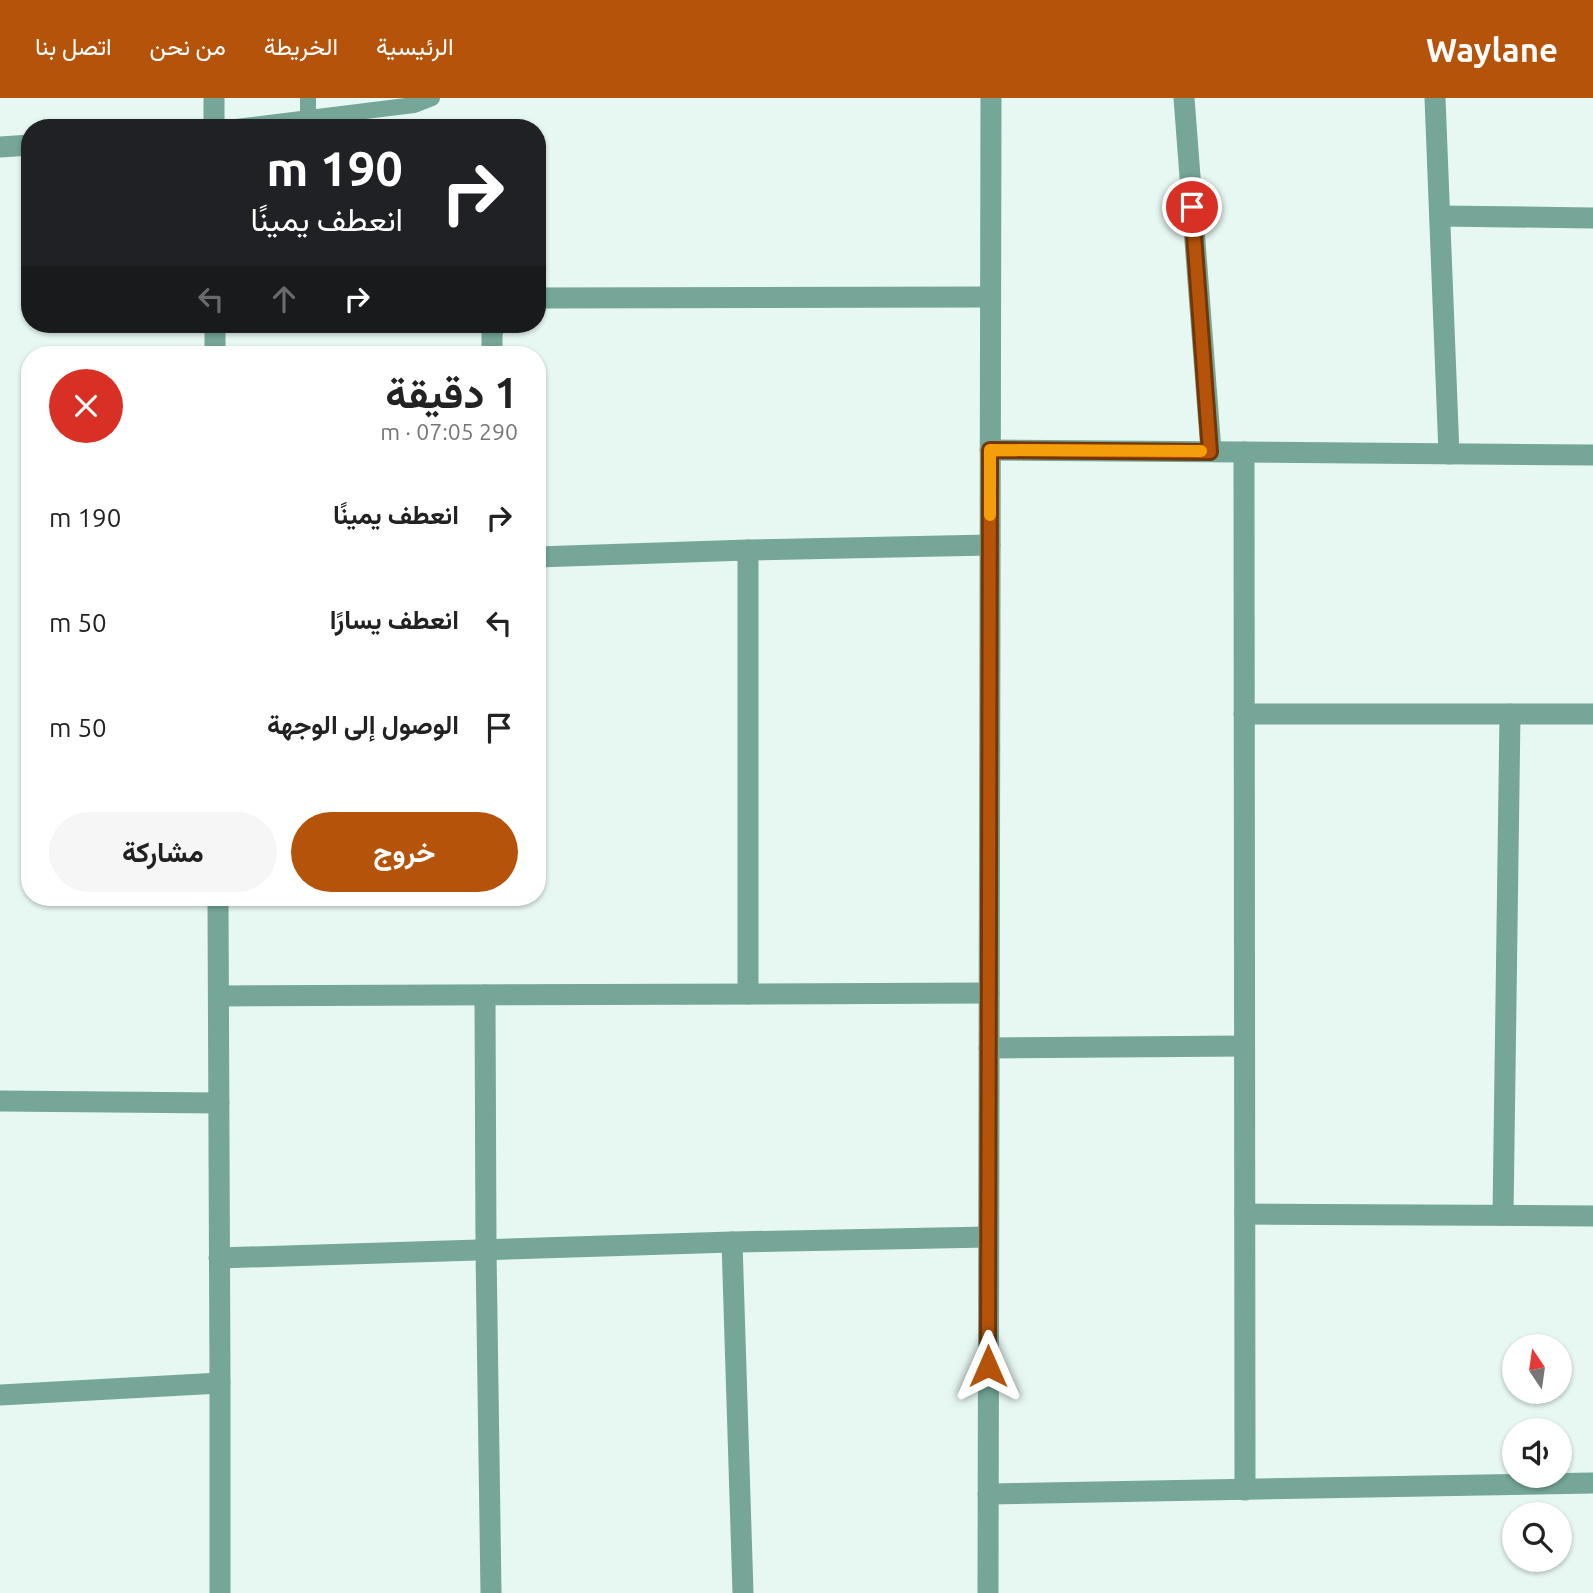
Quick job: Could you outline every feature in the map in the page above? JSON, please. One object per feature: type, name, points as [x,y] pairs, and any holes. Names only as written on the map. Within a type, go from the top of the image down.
[{"type":"street","points":[[214,98],[214,119]]},
{"type":"street","points":[[988,1593],[990,98]]},
{"type":"street","points":[[1184,98],[1210,452]]},
{"type":"street","points":[[1435,98],[1449,454]]},
{"type":"street","points":[[0,147],[21,146]]},
{"type":"street","points":[[1440,216],[1593,218]]},
{"type":"street","points":[[546,298],[990,297]]},
{"type":"street","points":[[990,450],[1593,455]]},
{"type":"street","points":[[1244,452],[1245,1490]]},
{"type":"street","points":[[546,557],[990,545]]},
{"type":"street","points":[[748,550],[748,994]]},
{"type":"street","points":[[1244,714],[1593,713]]},
{"type":"street","points":[[1503,1215],[1510,714]]},
{"type":"street","points":[[218,906],[220,1593]]},
{"type":"street","points":[[219,996],[989,993]]},
{"type":"street","points":[[485,995],[491,1593]]},
{"type":"street","points":[[989,1048],[1244,1046]]},
{"type":"street","points":[[0,1101],[219,1103]]},
{"type":"street","points":[[1245,1214],[1593,1216]]},
{"type":"street","points":[[219,1258],[988,1237]]},
{"type":"street","points":[[732,1242],[743,1593]]},
{"type":"street","points":[[0,1395],[220,1383]]},
{"type":"street","points":[[988,1494],[1593,1483]]},
{"type":"lane","points":[[308,98],[308,118]]},
{"type":"lane","points":[[300,119],[344,106],[432,98]]},
{"type":"slow traffic","points":[[990,515],[990,450],[1201,451]]},
{"type":"route","points":[[988,1366],[990,450],[1210,452],[1192,207]]}]
